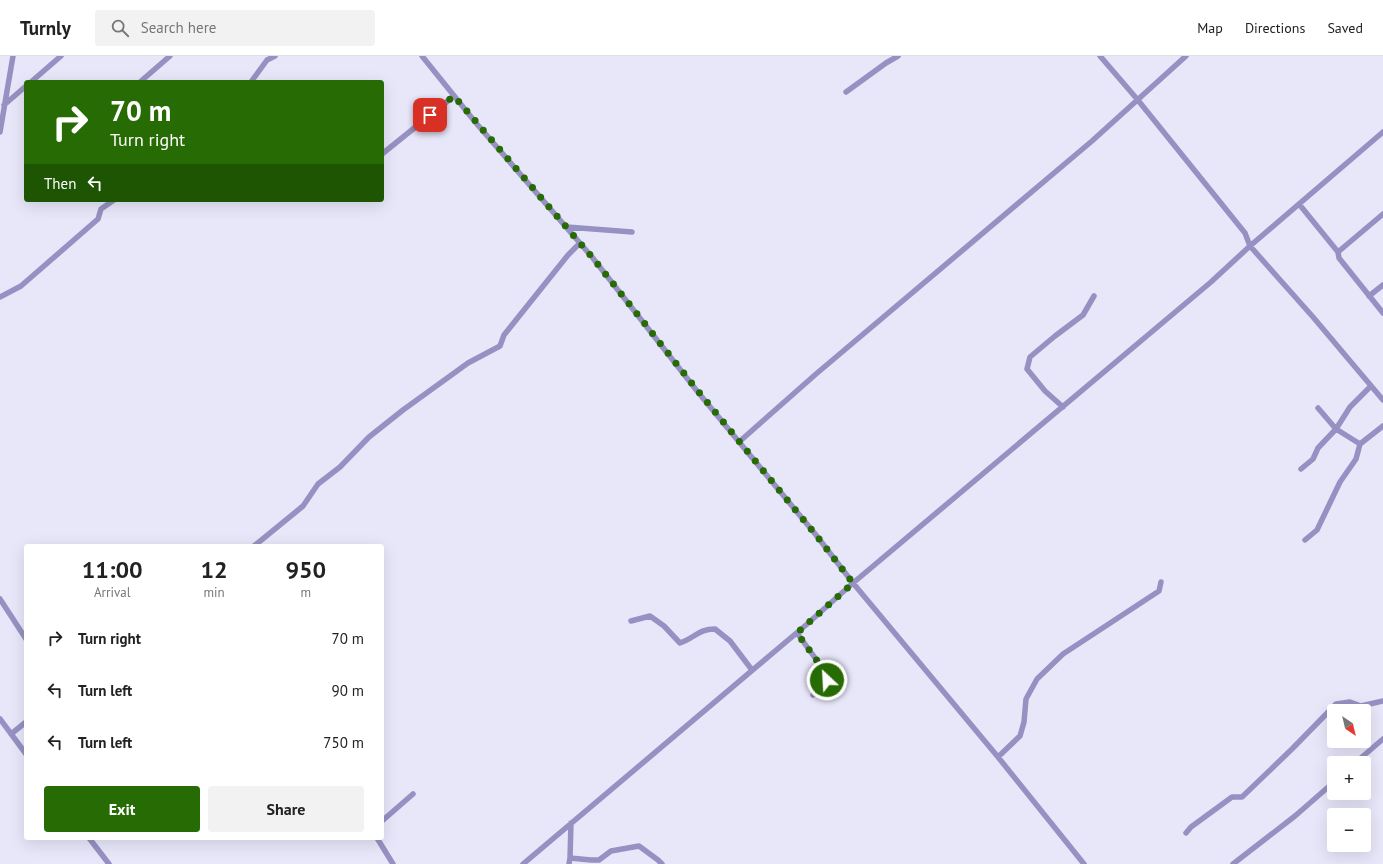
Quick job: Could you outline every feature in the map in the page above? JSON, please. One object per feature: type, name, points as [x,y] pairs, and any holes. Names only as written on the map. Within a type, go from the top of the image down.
[{"type":"street","points":[[0,132],[13,56]]},
{"type":"street","points":[[33,80],[61,56]]},
{"type":"street","points":[[142,80],[170,56]]},
{"type":"street","points":[[253,80],[267,60],[275,56]]},
{"type":"street","points":[[422,56],[476,123],[592,257],[853,583],[998,757],[1084,864]]},
{"type":"street","points":[[846,92],[898,56]]},
{"type":"street","points":[[1100,56],[1137,99],[1245,233],[1250,246],[1313,317],[1383,400]]},
{"type":"street","points":[[739,442],[816,374],[1092,141],[1184,57]]},
{"type":"street","points":[[4,105],[24,88]]},
{"type":"street","points":[[384,152],[454,96]]},
{"type":"street","points":[[523,864],[797,633],[853,583],[1211,282],[1250,246],[1383,132]]},
{"type":"street","points":[[0,298],[21,286],[98,219],[101,209],[111,202]]},
{"type":"street","points":[[1299,204],[1338,252],[1339,258],[1383,314]]},
{"type":"street","points":[[1338,252],[1383,214]]},
{"type":"street","points":[[567,227],[632,232]]},
{"type":"street","points":[[256,544],[303,506],[318,484],[340,466],[369,437],[403,410],[468,363],[500,346],[504,335],[568,255],[580,243]]},
{"type":"street","points":[[1369,296],[1383,285]]},
{"type":"street","points":[[1063,407],[1045,391],[1027,369],[1030,356],[1082,315],[1094,296]]},
{"type":"street","points":[[1301,469],[1313,459],[1318,448],[1336,429],[1350,407],[1371,386]]},
{"type":"street","points":[[1318,408],[1336,429],[1360,444]]},
{"type":"street","points":[[1305,540],[1317,530],[1340,482],[1356,459],[1360,444],[1383,426]]},
{"type":"street","points":[[998,757],[1020,736],[1024,722],[1026,699],[1037,679],[1063,654],[1158,591],[1161,582]]},
{"type":"street","points":[[0,599],[24,636]]},
{"type":"street","points":[[631,621],[650,616],[664,626],[680,643],[687,641],[699,632],[708,629],[716,629],[730,641],[752,670]]},
{"type":"street","points":[[797,633],[826,673],[827,680],[813,695]]},
{"type":"street","points":[[1186,833],[1191,827],[1232,798],[1242,797],[1292,750],[1336,704],[1350,702],[1361,706],[1383,701]]},
{"type":"street","points":[[0,719],[24,751]]},
{"type":"street","points":[[11,734],[24,724]]},
{"type":"street","points":[[1363,756],[1383,739]]},
{"type":"street","points":[[1233,864],[1295,816],[1327,788]]},
{"type":"street","points":[[384,819],[413,794]]},
{"type":"street","points":[[569,864],[571,823]]},
{"type":"street","points":[[91,840],[109,864]]},
{"type":"street","points":[[378,840],[393,864]]},
{"type":"street","points":[[570,858],[599,860],[611,851],[639,846],[662,864]]},
{"type":"route","points":[[430,115],[454,96],[592,257],[853,583],[797,633],[826,673],[827,680]]}]
